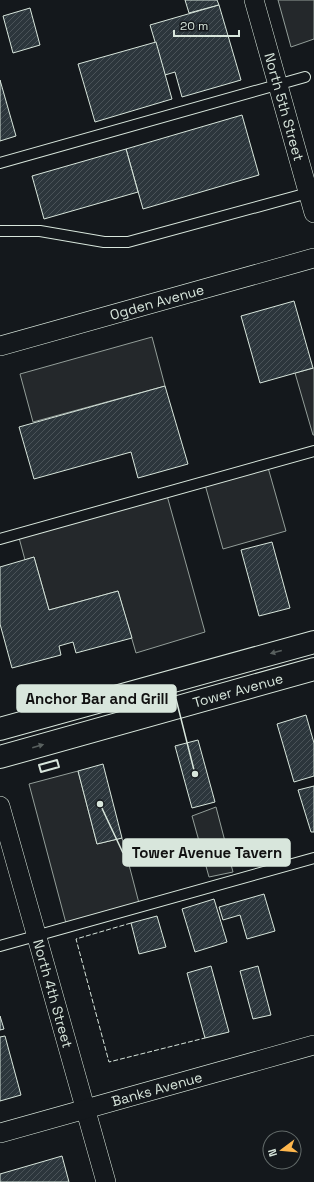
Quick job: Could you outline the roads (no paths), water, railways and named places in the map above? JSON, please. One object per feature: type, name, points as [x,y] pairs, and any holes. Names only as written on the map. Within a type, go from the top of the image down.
[{"type":"main road","name":"Tower Avenue","points":[[0,729],[314,642]]},
{"type":"main road","name":"Tower Avenue","points":[[0,757],[314,670]]},
{"type":"street","name":"North 5th Street","points":[[254,0],[314,213]]},
{"type":"street","name":"Ogden Avenue","points":[[0,346],[314,258]]},
{"type":"street","name":"North 4th Street","points":[[0,806],[106,1182]]},
{"type":"street","name":"Banks Avenue","points":[[0,1133],[314,1045]]},
{"type":"lane","points":[[0,163],[305,77]]},
{"type":"lane","points":[[0,231],[40,231],[104,242],[128,242],[308,193]]},
{"type":"lane","points":[[0,539],[314,451]]},
{"type":"lane","points":[[0,946],[314,858]]},
{"type":"place","name":"Anchor Bar and Grill","points":[[195,774]]},
{"type":"place","name":"Tower Avenue Tavern","points":[[100,804]]}]
